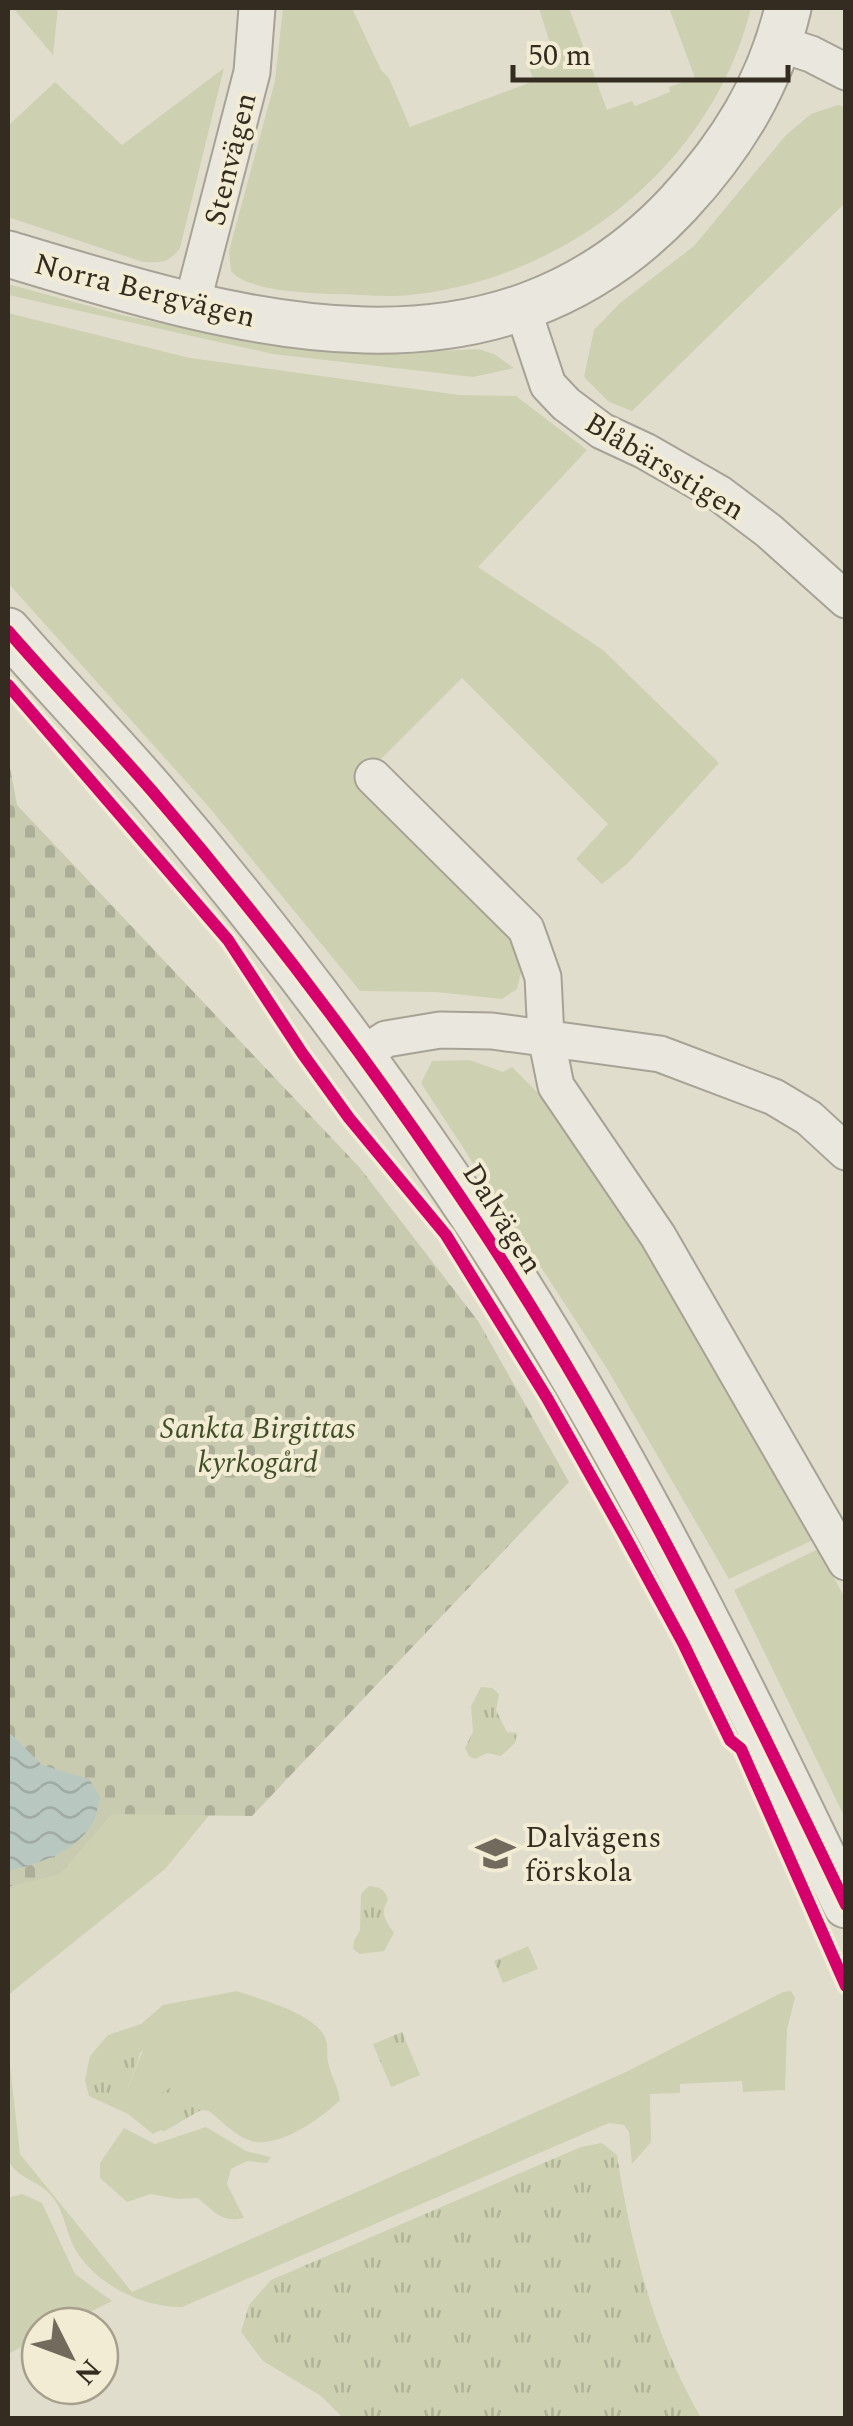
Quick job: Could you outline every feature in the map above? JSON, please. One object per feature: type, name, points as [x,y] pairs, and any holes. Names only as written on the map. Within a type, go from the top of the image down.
[{"type":"street","name":"Stenvägen","points":[[191,308],[252,72],[257,8]]},
{"type":"street","name":"Norra Bergvägen","points":[[8,254],[191,308],[286,325],[368,332],[422,330],[478,321],[522,307],[596,272],[658,225],[735,136],[759,93],[784,26]]},
{"type":"street","points":[[784,26],[811,54],[846,72]]},
{"type":"street","name":"Blåbärsstigen","points":[[522,307],[548,385],[582,419],[720,494],[846,600]]},
{"type":"street","name":"Dalvägen","points":[[8,631],[152,791],[244,904],[362,1056],[444,1173],[592,1407],[764,1734],[846,1905]]},
{"type":"street","points":[[373,776],[526,930],[543,977],[546,1037],[556,1086],[658,1236],[846,1562]]},
{"type":"street","points":[[362,1056],[386,1039],[440,1030],[492,1031],[660,1054],[774,1097],[809,1118],[846,1152]]},
{"type":"green space","points":[[13,8],[58,8],[53,55]]},
{"type":"green space","points":[[283,8],[352,8],[410,127],[534,81],[525,57],[551,47],[539,8],[569,8],[607,110],[632,101],[635,106],[695,78],[669,8],[751,8],[732,65],[703,117],[668,163],[625,204],[577,238],[524,265],[468,284],[391,296],[279,290],[250,283],[231,271],[229,251],[275,81]]},
{"type":"green space","points":[[224,68],[180,248],[172,257],[143,262],[8,217],[8,126],[55,82],[122,145]]},
{"type":"green space","points":[[838,105],[845,107],[845,203],[632,411],[609,402],[584,377],[594,330],[620,303],[694,246],[786,135],[811,114]]},
{"type":"green space","points":[[8,284],[126,316],[276,346],[372,354],[478,349],[494,354],[514,368],[473,377],[273,354],[8,295]]},
{"type":"green space","points":[[8,313],[190,358],[459,395],[516,396],[587,450],[478,567],[603,650],[719,763],[627,864],[602,884],[576,859],[608,824],[462,678],[357,783],[514,938],[523,964],[517,989],[502,999],[436,992],[360,991],[208,806],[8,583]]},
{"type":"green space","name":"Sankta Birgittas kyrkogård","points":[[8,757],[17,805],[360,1168],[478,1321],[569,1482],[252,1816],[112,1814],[60,1874],[8,1887]]},
{"type":"green space","points":[[470,1060],[503,1072],[512,1067],[557,1112],[626,1212],[813,1540],[729,1579],[606,1367],[421,1083],[432,1061]]},
{"type":"green space","points":[[818,1549],[845,1598],[845,1818],[734,1590]]},
{"type":"green space","points":[[481,1687],[492,1688],[499,1694],[496,1710],[507,1732],[517,1733],[515,1743],[501,1756],[487,1753],[475,1759],[465,1748],[473,1732],[471,1706]]},
{"type":"green space","points":[[230,1790],[165,1869],[8,1995],[8,1871],[100,1797]]},
{"type":"green space","points":[[369,1886],[385,1893],[385,1917],[394,1933],[384,1951],[360,1954],[353,1949],[354,1941],[360,1930],[361,1894]]},
{"type":"green space","points":[[528,1946],[538,1969],[503,1983],[494,1961]]},
{"type":"green space","points":[[237,1991],[295,2012],[324,2036],[340,2100],[310,2124],[271,2141],[248,2140],[209,2111],[201,2110],[153,2134],[128,2114],[89,2096],[85,2080],[90,2056],[108,2035],[141,2024],[163,2005]],"holes":[[[143,2051],[127,2090],[111,2104],[93,2087],[98,2078]]]},
{"type":"green space","points":[[791,1991],[795,1998],[787,2029],[785,2090],[743,2092],[742,2081],[680,2084],[680,2093],[650,2094],[651,2142],[632,2164],[629,2132],[624,2125],[609,2123],[182,2307],[136,2298],[95,2273],[75,2249],[54,2199],[8,2160],[8,2048],[20,2154],[132,2292],[626,2072]]},
{"type":"green space","points":[[402,2032],[420,2075],[391,2087],[373,2044]]},
{"type":"green space","points":[[131,2034],[142,2042],[137,2064],[122,2099],[107,2103],[96,2097],[93,2087],[108,2048]]},
{"type":"green space","points":[[184,2080],[201,2110],[163,2132],[146,2102]]},
{"type":"green space","points":[[206,2127],[246,2151],[271,2157],[267,2163],[247,2161],[231,2169],[227,2184],[244,2218],[224,2218],[198,2198],[151,2194],[127,2202],[100,2178],[100,2163],[124,2128],[155,2144]]},
{"type":"green space","points":[[602,2143],[617,2155],[647,2291],[670,2356],[701,2418],[343,2418],[321,2396],[263,2361],[241,2332],[249,2305],[271,2280],[581,2147]]},
{"type":"green space","points":[[22,2194],[42,2203],[75,2274],[112,2301],[102,2306],[20,2306],[20,2348],[8,2354],[8,2198]]},
{"type":"water","points":[[8,1731],[42,1765],[89,1779],[100,1797],[93,1822],[77,1841],[44,1860],[8,1871]]},
{"type":"cycle path","points":[[8,631],[152,791],[266,929],[374,1073],[500,1258],[556,1347],[659,1530],[846,1905]]},
{"type":"cycle path","points":[[8,685],[228,940],[349,1118],[446,1235],[547,1398],[683,1643],[730,1740],[741,1749],[846,1986]]},
{"type":"place","name":"Dalvägens förskola","points":[[495,1854]]}]
